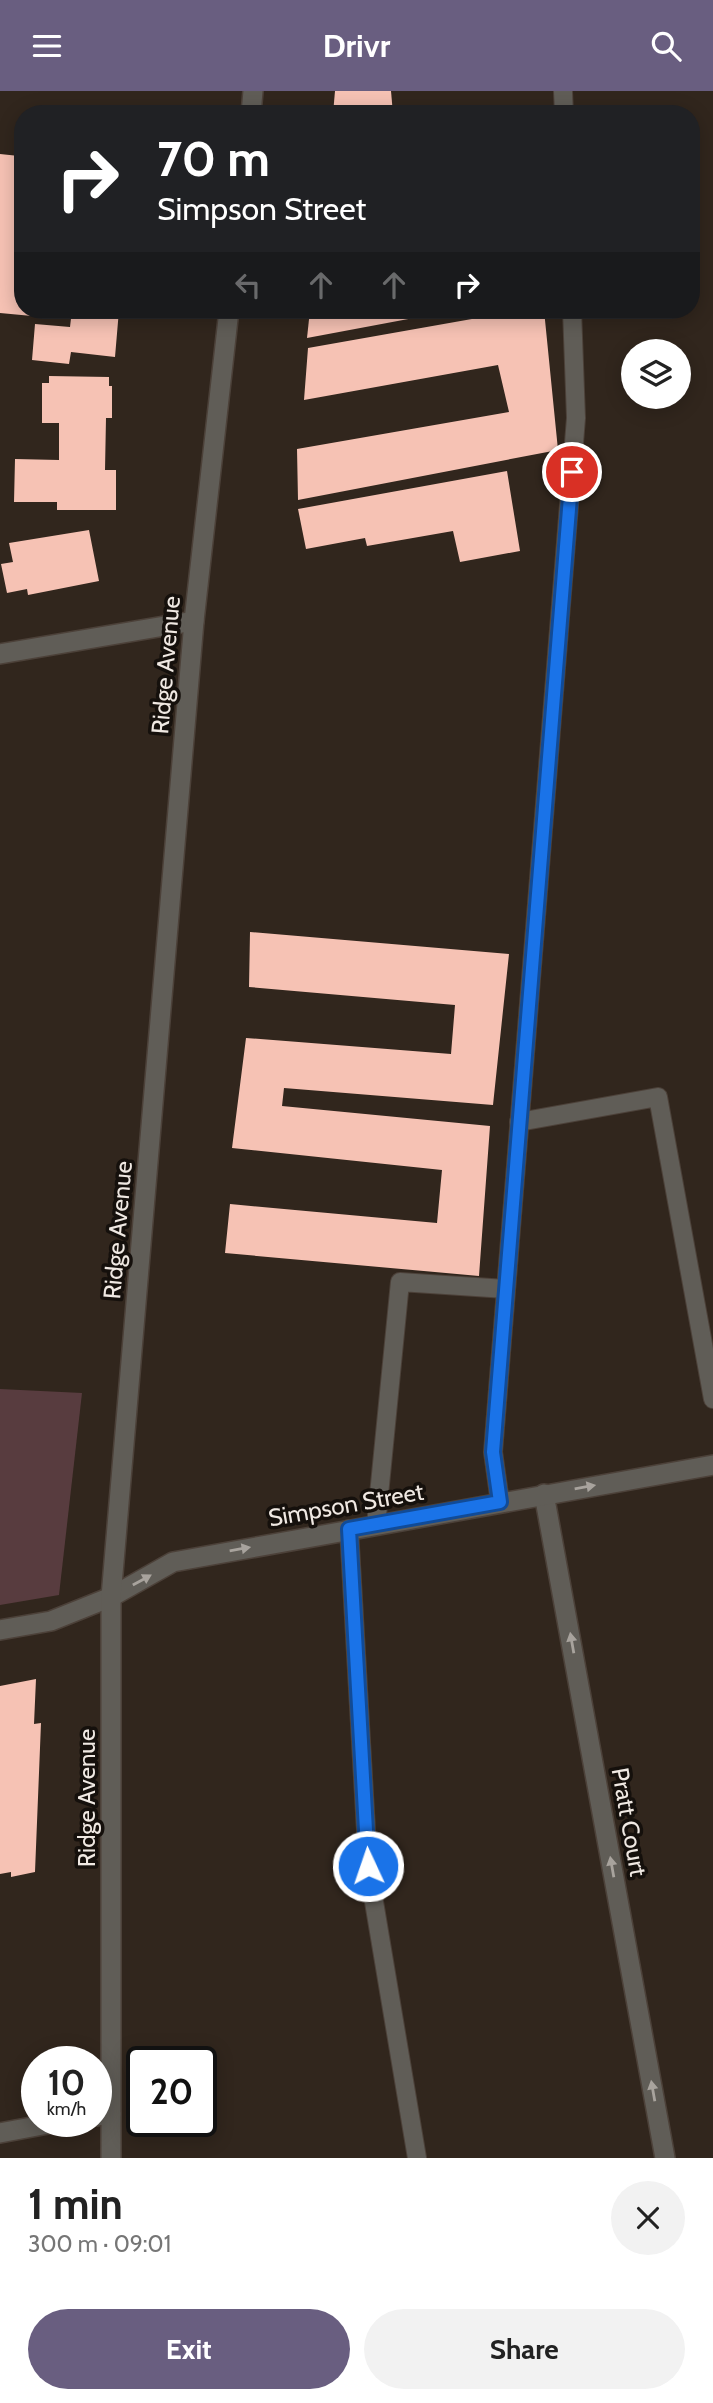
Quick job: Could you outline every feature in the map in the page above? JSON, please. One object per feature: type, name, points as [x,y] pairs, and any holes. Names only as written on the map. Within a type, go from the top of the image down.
[{"type":"street","name":"Ridge Avenue","points":[[105,2046],[111,1597],[194,621],[228,319]]},
{"type":"street","points":[[0,654],[194,621]]},
{"type":"street","name":"Simpson Street","points":[[0,1630],[51,1621],[111,1597],[173,1562],[713,1465]]},
{"type":"street","name":"Pratt Court","points":[[544,1494],[665,2158]]},
{"type":"street","points":[[0,2133],[21,2129]]},
{"type":"street","name":"Ridge Avenue","points":[[108,2137],[111,2158]]},
{"type":"lane","points":[[500,1502],[493,1452],[576,418],[572,319]]},
{"type":"lane","points":[[519,1122],[658,1097],[713,1399]]},
{"type":"lane","points":[[376,1525],[400,1282],[506,1289]]},
{"type":"lane","points":[[349,1529],[368,1866],[417,2158]]},
{"type":"shaded area","points":[[0,1389],[82,1393],[59,1595],[0,1605]]},
{"type":"building","points":[[335,91],[391,91],[392,105],[334,105]]},
{"type":"building","points":[[0,154],[14,155],[14,314],[0,313]]},
{"type":"building","points":[[71,319],[118,319],[115,357],[71,352],[69,364],[32,360],[35,324],[70,327]]},
{"type":"building","points":[[309,319],[408,319],[307,338]]},
{"type":"building","points":[[472,319],[545,319],[558,450],[298,500],[297,449],[509,412],[498,365],[304,400],[308,348]]},
{"type":"building","points":[[49,376],[109,377],[109,386],[112,386],[112,418],[106,418],[105,470],[116,470],[116,510],[57,510],[57,502],[14,502],[15,459],[59,460],[59,423],[42,423],[42,383],[49,383]]},
{"type":"building","points":[[507,471],[520,551],[460,562],[453,531],[367,546],[365,538],[306,549],[298,509]]},
{"type":"building","points":[[89,530],[99,581],[28,595],[27,589],[7,593],[1,564],[13,562],[9,543]]},
{"type":"building","points":[[250,932],[509,954],[493,1105],[284,1088],[282,1106],[490,1126],[479,1276],[225,1253],[230,1204],[437,1223],[442,1170],[232,1148],[246,1038],[451,1054],[455,1005],[249,987]]},
{"type":"building","points":[[36,1679],[34,1724],[41,1723],[35,1872],[11,1877],[11,1872],[0,1874],[0,1686]]},
{"type":"route","points":[[368,1866],[349,1529],[500,1502],[493,1452],[572,472]]}]
